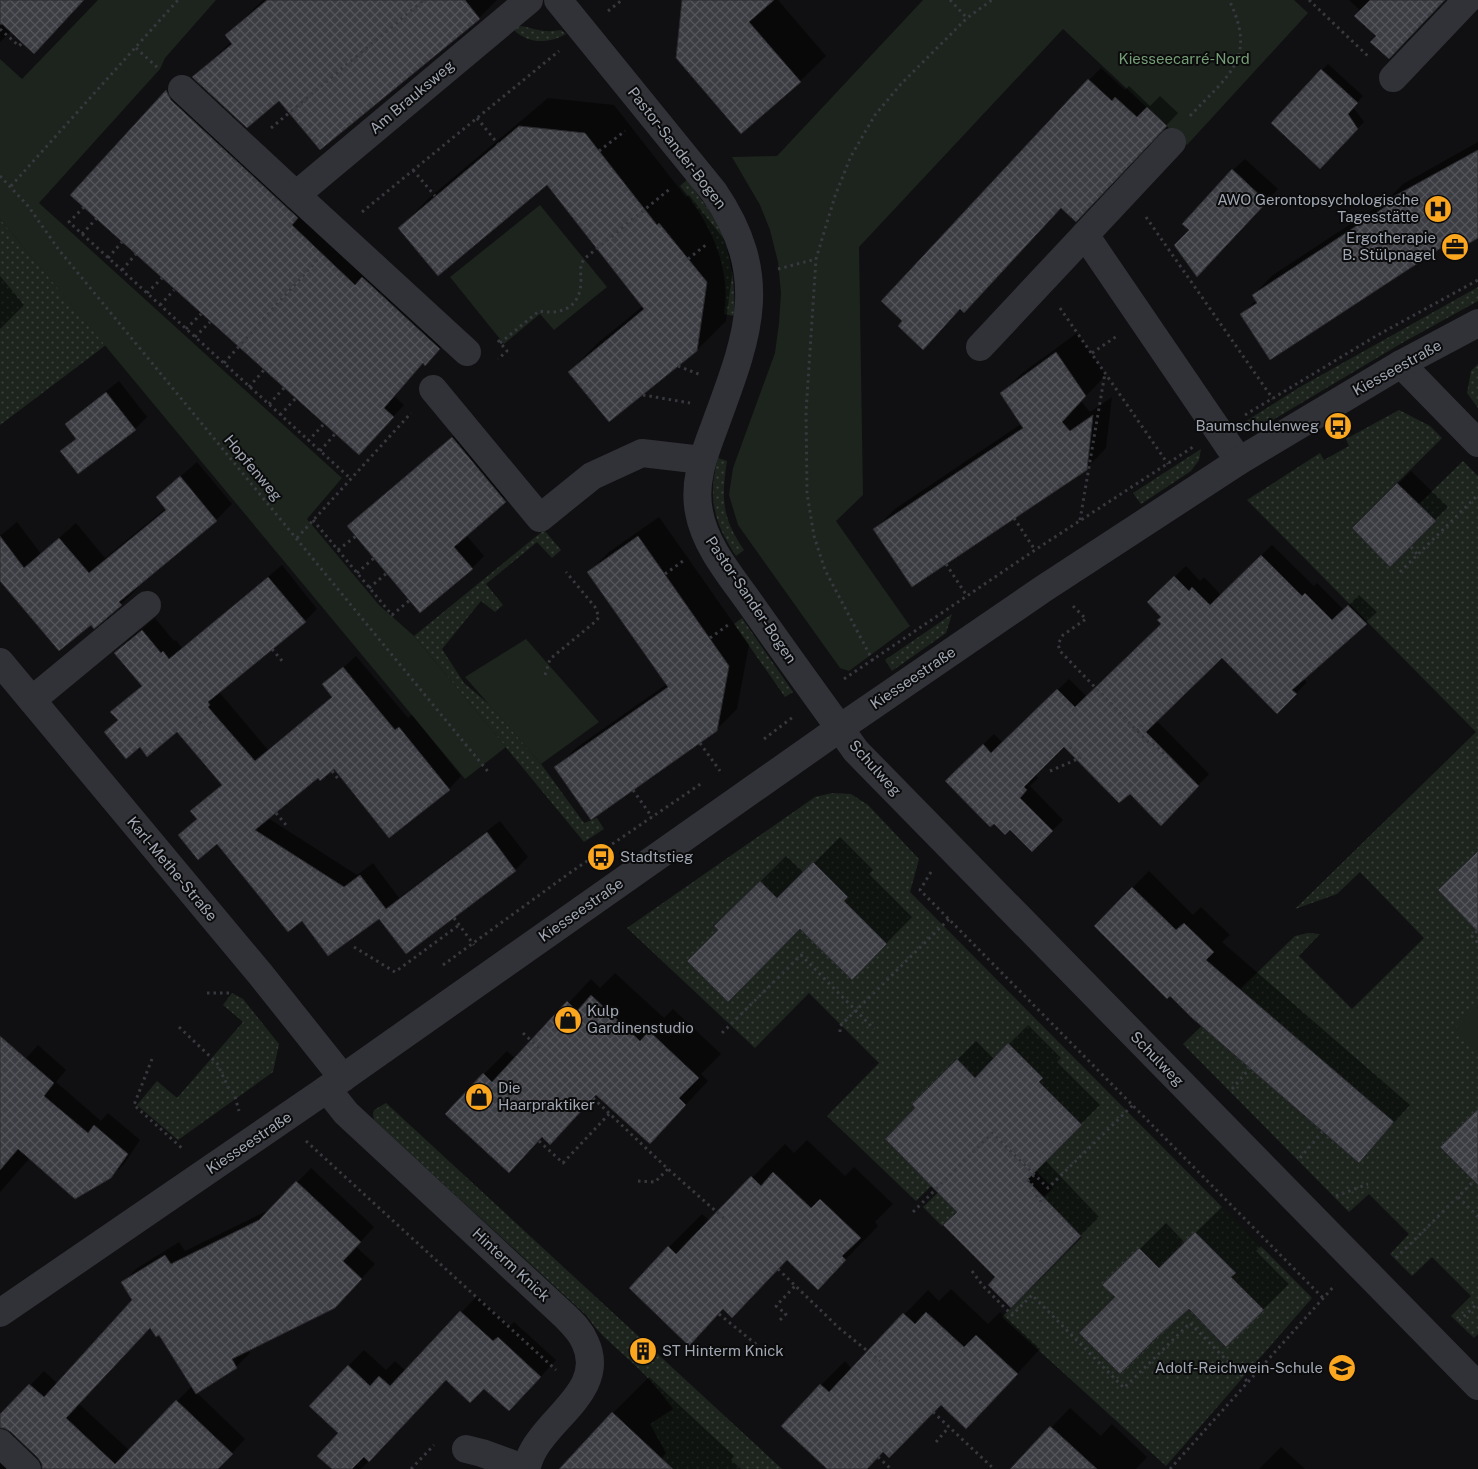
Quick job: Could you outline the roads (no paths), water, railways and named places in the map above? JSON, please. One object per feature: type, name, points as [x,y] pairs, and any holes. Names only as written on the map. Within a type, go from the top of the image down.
[{"type":"street","name":"Am Brauksweg","points":[[296,195],[529,0]]},
{"type":"street","name":"Pastor-Sander-Bogen","points":[[558,0],[714,192],[728,212],[736,230],[744,254],[748,278],[750,296],[747,326],[734,375],[702,460],[697,486],[699,512],[706,536],[723,564],[817,699],[840,728]]},
{"type":"street","points":[[1392,78],[1467,0]]},
{"type":"street","points":[[182,89],[467,352]]},
{"type":"street","points":[[980,347],[1172,142]]},
{"type":"street","points":[[1085,235],[1239,461]]},
{"type":"street","name":"Kiesseestraße","points":[[0,1313],[335,1084],[840,728],[1043,590],[1239,461],[1401,364],[1478,323]]},
{"type":"street","points":[[1401,364],[1478,443]]},
{"type":"street","points":[[433,389],[540,518],[592,476],[642,453],[702,460]]},
{"type":"street","points":[[32,700],[147,605]]},
{"type":"street","name":"Karl-Methe-Straße","points":[[0,662],[261,975],[335,1084]]},
{"type":"street","name":"Schulweg","points":[[840,728],[856,751],[1478,1386]]},
{"type":"street","name":"Hinterm Knick","points":[[335,1084],[346,1113],[566,1316],[585,1342],[590,1370],[587,1381],[580,1393],[533,1450],[526,1469]]},
{"type":"street","points":[[0,1443],[27,1469]]},
{"type":"street","points":[[466,1450],[482,1452],[526,1469]]},
{"type":"place","name":"AWO Gerontopsychologische Tagesstätte","points":[[1438,209]]},
{"type":"place","name":"Ergotherapie B. Stülpnagel","points":[[1455,247]]},
{"type":"place","name":"Baumschulenweg","points":[[1338,426]]},
{"type":"place","name":"Stadtstieg","points":[[601,857]]},
{"type":"place","name":"Kulp Gardinenstudio","points":[[568,1020]]},
{"type":"place","name":"Die Haarpraktiker","points":[[479,1097]]},
{"type":"place","name":"ST Hinterm Knick","points":[[643,1351]]},
{"type":"place","name":"Adolf-Reichwein-Schule","points":[[1342,1368]]},
{"type":"park label","name":"Kiesseecarré-Nord","points":[[1184,59]]}]
